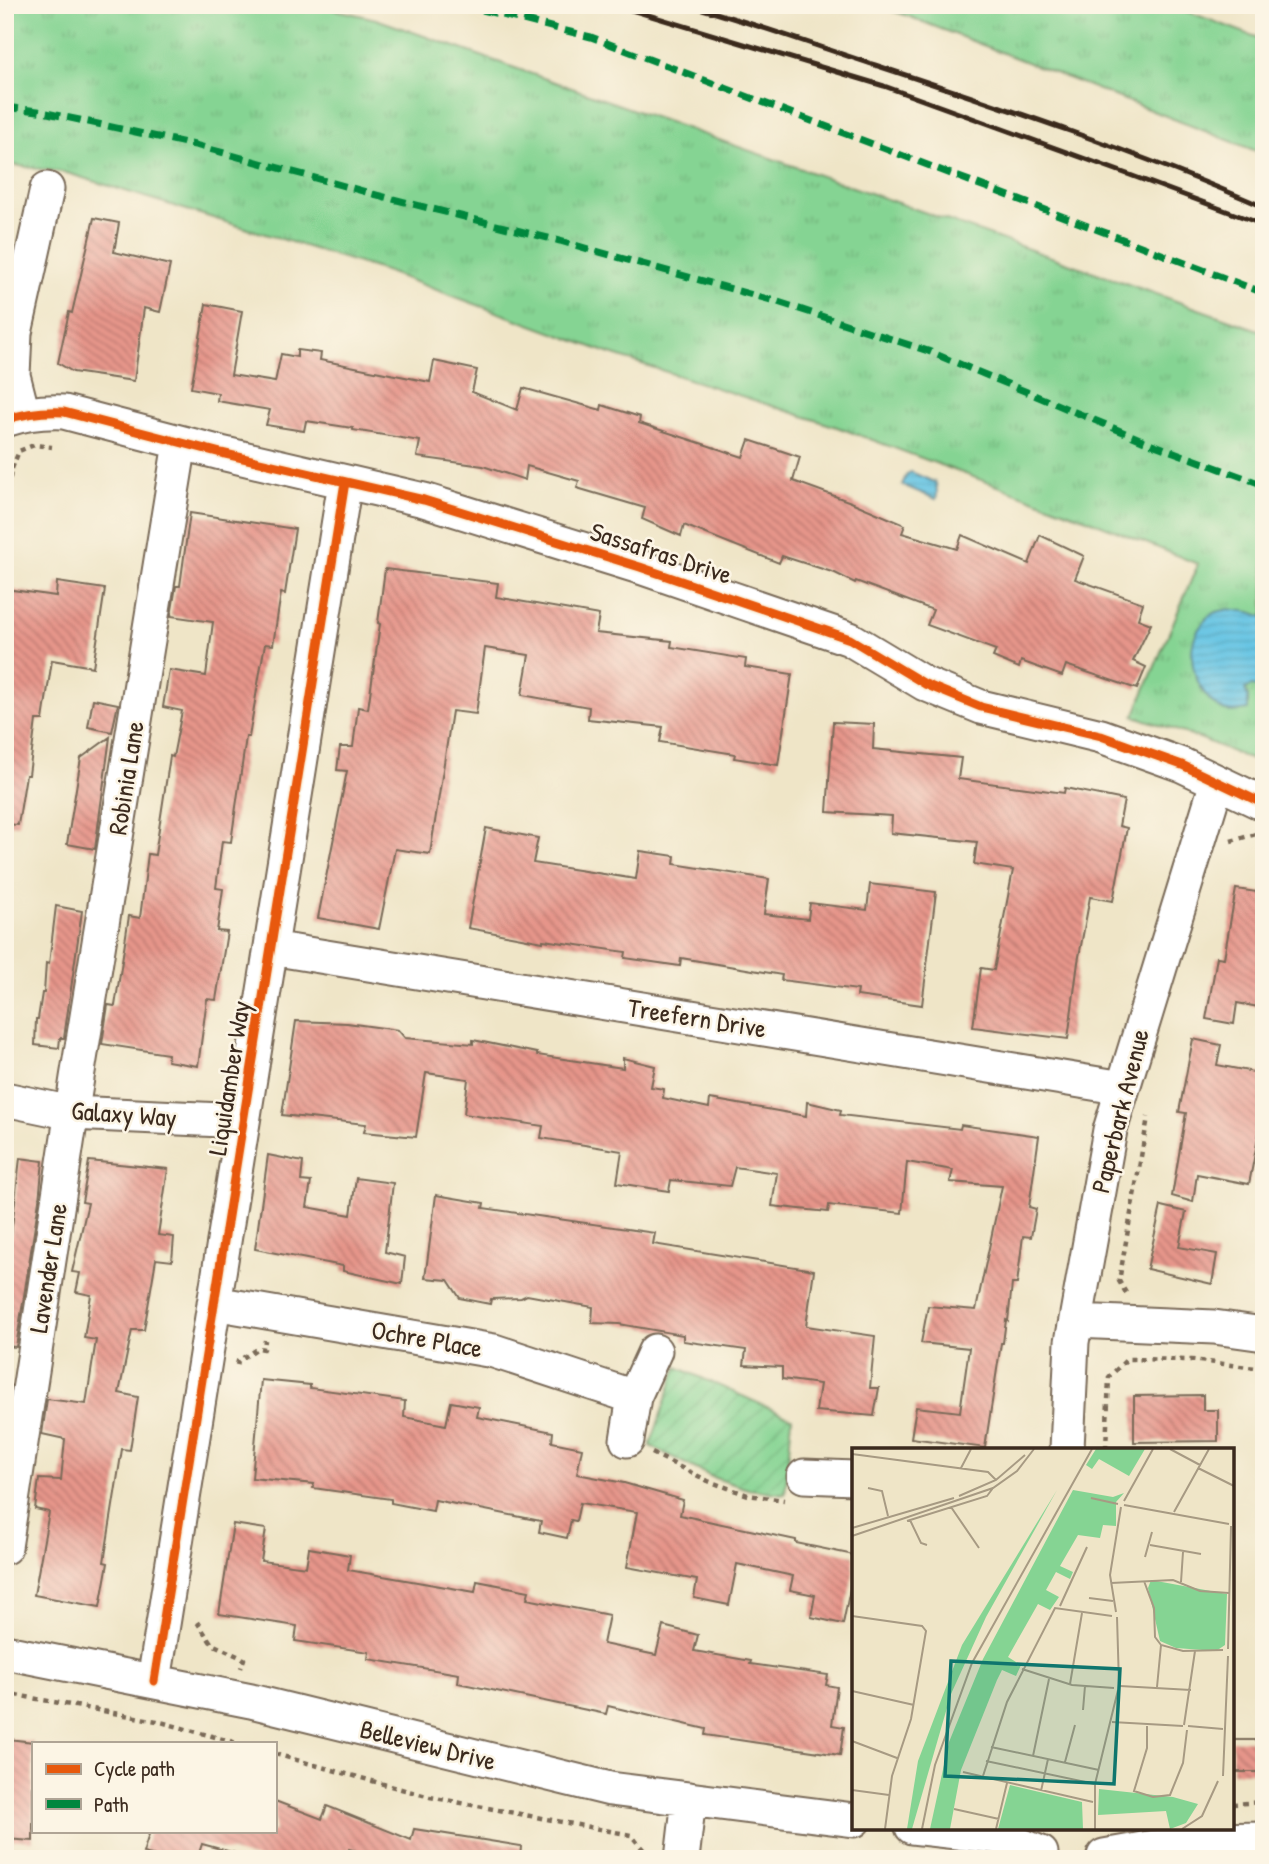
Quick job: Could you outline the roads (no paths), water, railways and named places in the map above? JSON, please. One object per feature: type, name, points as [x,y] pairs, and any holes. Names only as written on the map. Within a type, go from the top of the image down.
[{"type":"street","points":[[14,417],[15,333],[47,189]]},
{"type":"street","name":"Sassafras Drive","points":[[14,417],[39,411],[64,411],[180,443],[424,500],[640,567],[850,639],[925,684],[981,707],[1101,736],[1182,765],[1264,804]]},
{"type":"street","name":"Robinia Lane","points":[[72,1113],[180,443]]},
{"type":"street","name":"Liquidamber Way","points":[[154,1681],[345,482]]},
{"type":"street","name":"Paperbark Avenue","points":[[1067,1448],[1072,1342],[1110,1130],[1137,1096],[1217,782]]},
{"type":"street","name":"Treefern Drive","points":[[271,948],[1137,1096]]},
{"type":"street","name":"Galaxy Way","points":[[5,1098],[72,1113],[243,1121]]},
{"type":"street","name":"Lavender Lane","points":[[5,1547],[72,1113]]},
{"type":"street","name":"Ochre Place","points":[[214,1303],[494,1351],[634,1397]]},
{"type":"street","points":[[1076,1321],[1214,1327],[1264,1334]]},
{"type":"street","points":[[627,1440],[634,1397],[655,1350]]},
{"type":"street","points":[[804,1476],[852,1478]]},
{"type":"street","name":"Belleview Drive","points":[[5,1652],[230,1697],[610,1789],[852,1820]]},
{"type":"street","points":[[682,1859],[689,1799]]},
{"type":"street","points":[[928,1829],[1001,1837],[1042,1846]]},
{"type":"street","points":[[945,1831],[975,1829]]},
{"type":"street","points":[[1142,1829],[1210,1840]]},
{"type":"street","points":[[1104,1847],[1154,1847],[1210,1840],[1264,1839]]},
{"type":"water","points":[[911,472],[936,483],[936,499],[902,485],[907,474]]},
{"type":"water","points":[[1228,609],[1264,617],[1264,686],[1245,689],[1248,710],[1231,712],[1221,709],[1204,693],[1198,682],[1192,658],[1195,636],[1203,622],[1212,614]]},
{"type":"railway","points":[[615,5],[884,86],[1264,225]]},
{"type":"railway","points":[[688,5],[1022,114],[1120,149],[1264,207]]}]
